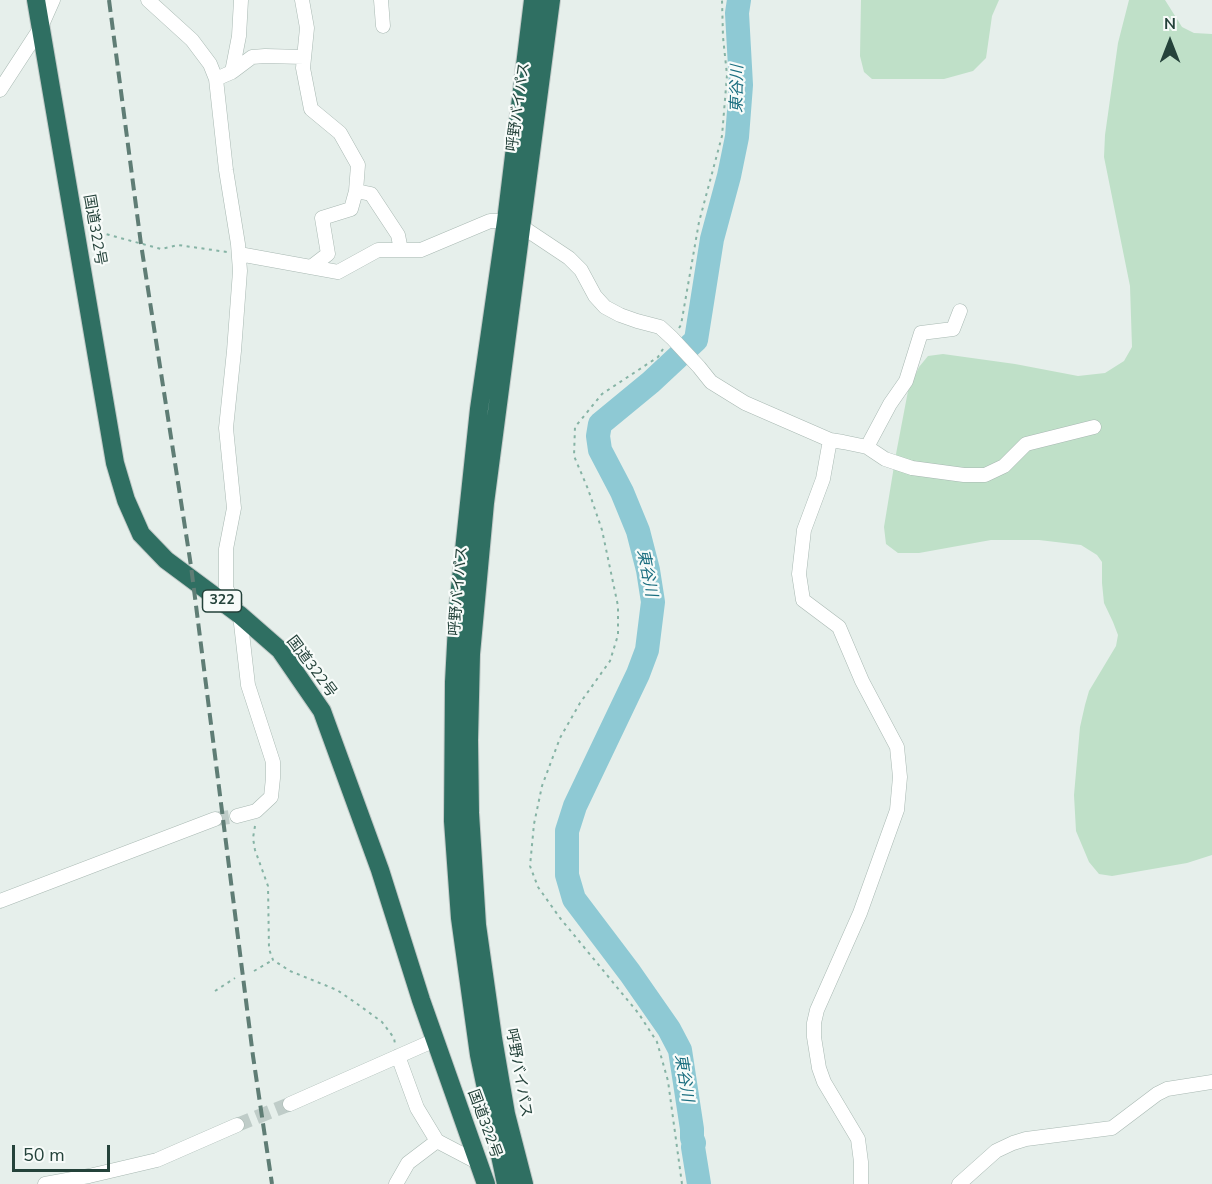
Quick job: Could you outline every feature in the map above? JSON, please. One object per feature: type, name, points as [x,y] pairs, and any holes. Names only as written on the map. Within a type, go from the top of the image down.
[{"type":"highway","name":"国道322号","points":[[36,0],[115,463],[126,500],[141,534],[166,560],[240,615],[280,650],[322,711],[380,870],[435,1040],[486,1184]]},
{"type":"highway","name":"呼野バイパス","points":[[524,1184],[506,1114],[477,925],[469,761],[471,654],[533,0]]},
{"type":"highway","name":"呼野バイパス","points":[[506,1184],[479,1055],[460,918],[453,821],[454,682],[458,607],[479,409],[551,0]]},
{"type":"street","points":[[0,90],[41,27],[53,0]]},
{"type":"street","points":[[148,0],[192,40],[210,64],[216,79],[240,271],[226,428],[234,508],[226,549],[226,588],[240,615],[248,686],[273,762],[273,778],[271,797],[256,811],[237,816]]},
{"type":"street","points":[[232,72],[239,36],[241,0]]},
{"type":"street","points":[[302,0],[307,28],[303,68],[311,109],[340,133],[358,165],[356,191],[351,209],[322,218],[328,254],[311,267]]},
{"type":"street","points":[[381,0],[383,26]]},
{"type":"street","points":[[216,79],[232,72],[252,57],[304,57]]},
{"type":"street","points":[[356,191],[371,194],[398,235],[401,250]]},
{"type":"street","points":[[238,254],[338,272],[378,250],[421,250],[490,221],[513,223],[569,258],[581,270],[595,296],[605,307],[629,318],[660,327],[711,382],[745,403],[830,440],[867,447],[885,459],[912,468],[964,475],[985,475],[1004,466],[1026,444],[1094,427]]},
{"type":"street","points":[[867,447],[890,404],[906,381],[921,333],[953,329],[960,310]]},
{"type":"street","points":[[830,440],[823,479],[804,530],[799,574],[803,600],[839,627],[861,681],[897,747],[900,777],[894,820],[860,913],[817,1010],[814,1023],[819,1068],[824,1082],[858,1139],[861,1184]]},
{"type":"street","points":[[0,902],[215,819]]},
{"type":"street","points":[[290,1104],[435,1040]]},
{"type":"street","points":[[398,1056],[417,1108],[437,1141],[479,1163]]},
{"type":"street","points":[[959,1184],[996,1151],[1013,1143],[1037,1137],[1112,1128],[1167,1089],[1212,1082]]},
{"type":"street","points":[[45,1184],[157,1160],[237,1125]]},
{"type":"street","points":[[396,1184],[408,1163],[437,1141]]},
{"type":"path","points":[[681,1184],[668,1080],[657,1042],[639,1014],[560,918],[538,887],[530,866],[534,824],[542,786],[560,738],[580,703],[610,661],[618,635],[618,606],[602,530],[574,456],[575,427],[602,394],[658,357],[681,325],[699,222],[722,136],[727,75],[722,0]]},
{"type":"path","points":[[78,237],[102,233],[161,249],[178,245],[238,254]]},
{"type":"path","points":[[256,811],[253,838],[268,886],[269,949],[273,960],[290,971],[337,990],[382,1022],[394,1038],[398,1056]]},
{"type":"path","points":[[255,971],[273,960]]},
{"type":"path","points":[[215,991],[235,978]]},
{"type":"green space","points":[[861,0],[999,0],[992,16],[986,58],[973,71],[944,79],[872,79],[864,72],[860,56]]},
{"type":"green space","points":[[1129,0],[1165,0],[1182,27],[1194,33],[1212,34],[1212,855],[1187,863],[1112,876],[1099,874],[1089,862],[1076,831],[1074,795],[1080,727],[1085,705],[1089,691],[1116,646],[1118,635],[1104,603],[1102,562],[1097,555],[1081,545],[1039,540],[991,540],[919,553],[898,553],[886,544],[884,527],[908,391],[919,367],[928,356],[943,354],[1078,376],[1105,373],[1124,361],[1132,347],[1130,286],[1104,157],[1118,43]]},
{"type":"waterway","name":"東谷川","points":[[699,1184],[680,1050],[669,1029],[630,973],[574,899],[567,875],[567,831],[575,806],[638,674],[647,650],[653,602],[638,531],[622,492],[600,450],[598,436],[600,424],[651,382],[696,340],[712,239],[737,137],[741,85],[737,13],[739,0]]},
{"type":"tunnel","points":[[215,819],[237,816]]},
{"type":"tunnel","points":[[237,1125],[290,1104]]},
{"type":"railway","points":[[109,0],[141,244],[191,566],[253,1056],[272,1184]]}]
